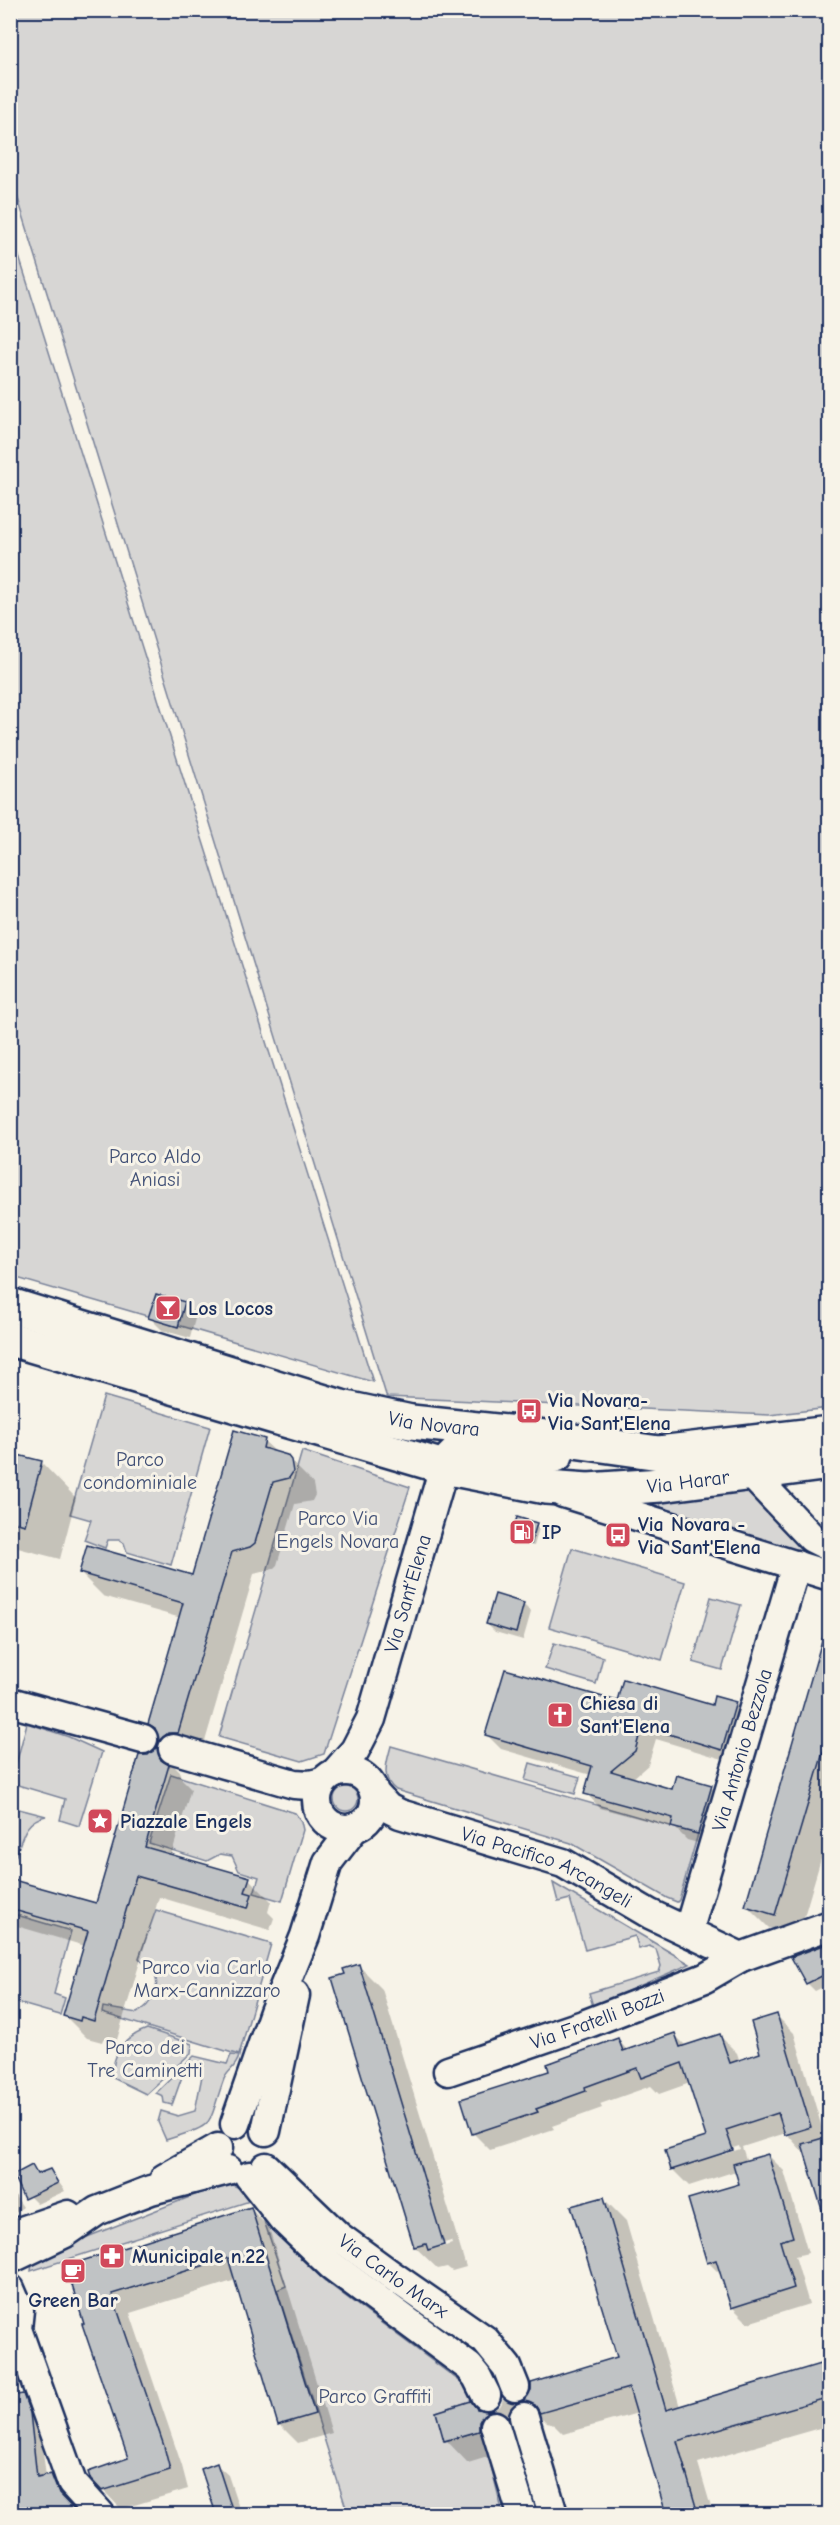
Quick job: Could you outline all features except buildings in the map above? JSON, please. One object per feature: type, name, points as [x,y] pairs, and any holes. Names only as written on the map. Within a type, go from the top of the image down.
[{"type":"main road","name":"Via Novara","points":[[10,1305],[340,1407],[411,1422],[517,1433],[659,1452],[725,1446]]},
{"type":"main road","name":"Via Novara","points":[[10,1339],[444,1467],[546,1488]]},
{"type":"main road","points":[[411,1422],[431,1444],[444,1467],[457,1453],[516,1456],[659,1452]]},
{"type":"main road","name":"Via Harar","points":[[725,1446],[830,1433]]},
{"type":"main road","name":"Via Harar","points":[[546,1488],[588,1490],[627,1487],[753,1474],[830,1463]]},
{"type":"street","points":[[725,1446],[812,1538],[827,1546]]},
{"type":"street","name":"Via Sant’Elena","points":[[328,1778],[355,1750],[370,1719],[444,1467]]},
{"type":"street","name":"Via Novara","points":[[546,1488],[830,1576]]},
{"type":"street","points":[[796,1565],[827,1546]]},
{"type":"street","name":"Via Antonio Bezzola","points":[[688,1932],[796,1565]]},
{"type":"street","points":[[10,1702],[144,1739]]},
{"type":"street","name":"Via Sant’Elena","points":[[368,1807],[367,1757],[370,1719]]},
{"type":"street","points":[[174,1749],[294,1784],[310,1785],[348,1770],[357,1772],[368,1807]]},
{"type":"street","points":[[325,1872],[327,1847],[324,1819],[317,1801],[328,1778]]},
{"type":"street","points":[[324,1819],[341,1829],[368,1807]]},
{"type":"street","points":[[235,2124],[274,2012],[305,1936],[325,1872],[340,1845],[368,1807]]},
{"type":"street","name":"Via Pacifico Arcangeli","points":[[368,1807],[381,1815],[400,1814],[563,1863],[650,1914],[688,1932]]},
{"type":"street","name":"Via Fratelli Bozzi","points":[[448,2071],[586,2024],[705,1978],[741,1957],[830,1925]]},
{"type":"street","points":[[688,1932],[741,1957]]},
{"type":"street","points":[[10,2259],[65,2233],[97,2211],[151,2190],[168,2175],[240,2165],[272,2150],[266,2131],[289,2028],[305,1936]]},
{"type":"street","points":[[240,2165],[223,2133],[235,2124],[253,2123],[266,2131]]},
{"type":"street","name":"Via Carlo Marx","points":[[240,2165],[485,2340],[507,2367],[515,2387]]},
{"type":"street","name":"Via Carlo Marx","points":[[240,2165],[283,2219],[306,2243],[331,2265],[469,2367],[486,2395]]},
{"type":"street","points":[[10,2235],[59,2216],[97,2211]]},
{"type":"street","points":[[10,2289],[19,2310],[14,2326],[72,2484],[99,2514]]},
{"type":"street","points":[[524,2417],[553,2514]]},
{"type":"street","points":[[495,2426],[522,2514]]},
{"type":"green space","points":[[10,11],[829,11],[829,1408],[769,1415],[388,1397],[386,1395],[11,176]]},
{"type":"green space","name":"Parco Aldo Aniasi","points":[[11,231],[373,1382],[10,1276]]},
{"type":"green space","name":"Parco condominiale","points":[[104,1396],[210,1427],[171,1565],[127,1552],[124,1543],[119,1540],[108,1540],[105,1548],[84,1540],[91,1520],[70,1514]]},
{"type":"green space","name":"Parco Via Engels Novara","points":[[302,1451],[410,1487],[324,1754],[302,1761],[219,1737]]},
{"type":"green space","points":[[748,1487],[805,1546],[805,1551],[802,1553],[662,1509],[659,1502]]},
{"type":"green space","points":[[572,1548],[685,1582],[662,1660],[549,1627]]},
{"type":"green space","points":[[711,1597],[741,1605],[722,1670],[693,1662]]},
{"type":"green space","points":[[554,1643],[603,1657],[596,1684],[545,1669]]},
{"type":"green space","points":[[27,1723],[69,1737],[102,1752],[79,1826],[60,1820],[65,1799],[11,1783]]},
{"type":"green space","points":[[391,1746],[698,1834],[679,1900],[677,1902],[667,1898],[571,1843],[396,1790],[386,1775]]},
{"type":"green space","points":[[530,1763],[580,1777],[575,1794],[525,1780]]},
{"type":"green space","points":[[171,1774],[295,1813],[301,1821],[303,1830],[282,1901],[254,1893],[259,1877],[239,1871],[232,1856],[220,1854],[207,1861],[149,1843]]},
{"type":"green space","points":[[346,1787],[355,1790],[358,1799],[355,1808],[346,1811],[337,1808],[334,1799],[337,1790]]},
{"type":"green space","points":[[11,1807],[46,1816],[37,1819],[26,1829],[11,1866]]},
{"type":"green space","points":[[553,1883],[690,1964],[593,2006],[589,1993],[659,1972],[661,1966],[656,1949],[649,1946],[639,1949],[635,1936],[585,1950],[570,1899],[558,1902]]},
{"type":"green space","name":"Parco via Carlo Marx-Cannizzaro","points":[[156,1910],[271,1944],[239,2055],[102,2013],[103,2007],[137,2013],[154,1996],[156,1978],[152,1970],[139,1958]]},
{"type":"green space","points":[[10,1913],[71,1931],[54,1994],[65,1998],[60,2015],[11,2001]]},
{"type":"green space","name":"Parco dei Tre Caminetti","points":[[147,2029],[192,2044],[191,2053],[146,2094],[113,2078],[113,2069],[117,2054],[126,2041]]},
{"type":"green space","points":[[231,2055],[239,2056],[224,2079],[208,2122],[195,2130],[166,2140],[158,2122],[161,2111],[178,2116],[195,2111],[202,2076],[184,2071],[172,2105],[164,2103],[163,2096],[156,2093],[194,2056],[227,2064]]},
{"type":"green space","points":[[223,2184],[236,2186],[253,2200],[31,2271],[32,2264],[59,2248]]},
{"type":"green space","name":"Parco Graffiti","points":[[260,2209],[294,2252],[325,2281],[470,2389],[474,2400],[436,2412],[445,2441],[482,2430],[503,2514],[348,2514],[277,2290],[286,2286]]},
{"type":"place","name":"Los Locos","points":[[168,1308]]},
{"type":"place","name":"Via Novara- Via Sant'Elena","points":[[529,1411]]},
{"type":"place","name":"IP","points":[[522,1532]]},
{"type":"place","name":"Via Novara - Via Sant'Elena","points":[[618,1535]]},
{"type":"place","name":"Chiesa di Sant'Elena","points":[[560,1715]]},
{"type":"place","name":"Piazzale Engels","points":[[100,1821]]},
{"type":"place","name":"Municipale n.22","points":[[112,2256]]},
{"type":"place","name":"Green Bar","points":[[73,2271]]}]
